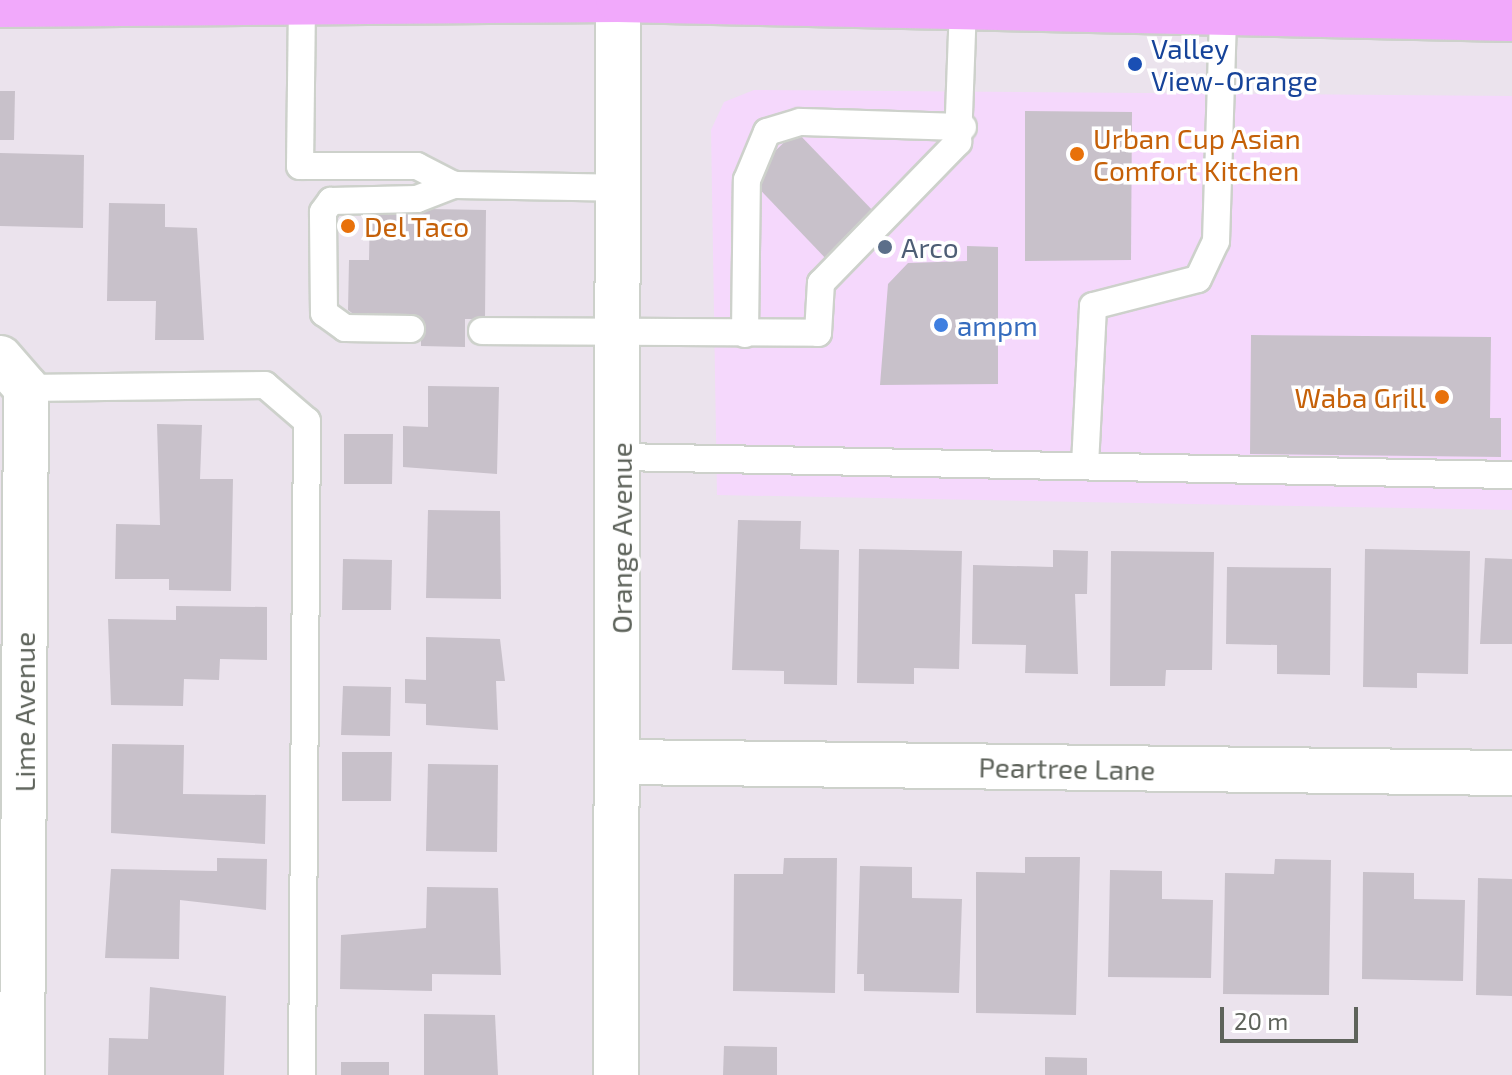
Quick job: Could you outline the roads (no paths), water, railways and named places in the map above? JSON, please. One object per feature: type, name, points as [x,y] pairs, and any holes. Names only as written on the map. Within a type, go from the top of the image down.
[{"type":"main road","points":[[0,5],[618,0],[1512,19]]},
{"type":"street","name":"Orange Avenue","points":[[616,1075],[622,762],[618,0]]},
{"type":"street","name":"Lime Avenue","points":[[13,373],[22,1075]]},
{"type":"street","name":"Peartree Lane","points":[[622,762],[1512,773]]},
{"type":"lane","points":[[302,3],[300,166],[417,166],[454,185]]},
{"type":"lane","points":[[482,331],[619,335],[818,333],[821,283],[958,142],[963,127],[963,8]]},
{"type":"lane","points":[[1085,465],[1093,306],[1198,279],[1216,241],[1223,13]]},
{"type":"lane","points":[[745,334],[747,180],[767,132],[800,122],[963,127]]},
{"type":"lane","points":[[411,329],[345,328],[324,313],[323,212],[339,199],[417,199],[454,185],[619,188]]},
{"type":"lane","points":[[13,373],[265,385],[307,421],[302,1075]]},
{"type":"lane","points":[[620,457],[1512,475]]},
{"type":"place","name":"Valley View-Orange","points":[[1135,64]]},
{"type":"place","name":"Urban Cup Asian Comfort Kitchen","points":[[1077,154]]},
{"type":"place","name":"Del Taco","points":[[348,226]]},
{"type":"place","name":"Arco","points":[[885,247]]},
{"type":"place","name":"ampm","points":[[941,325]]},
{"type":"place","name":"Waba Grill","points":[[1442,397]]}]
